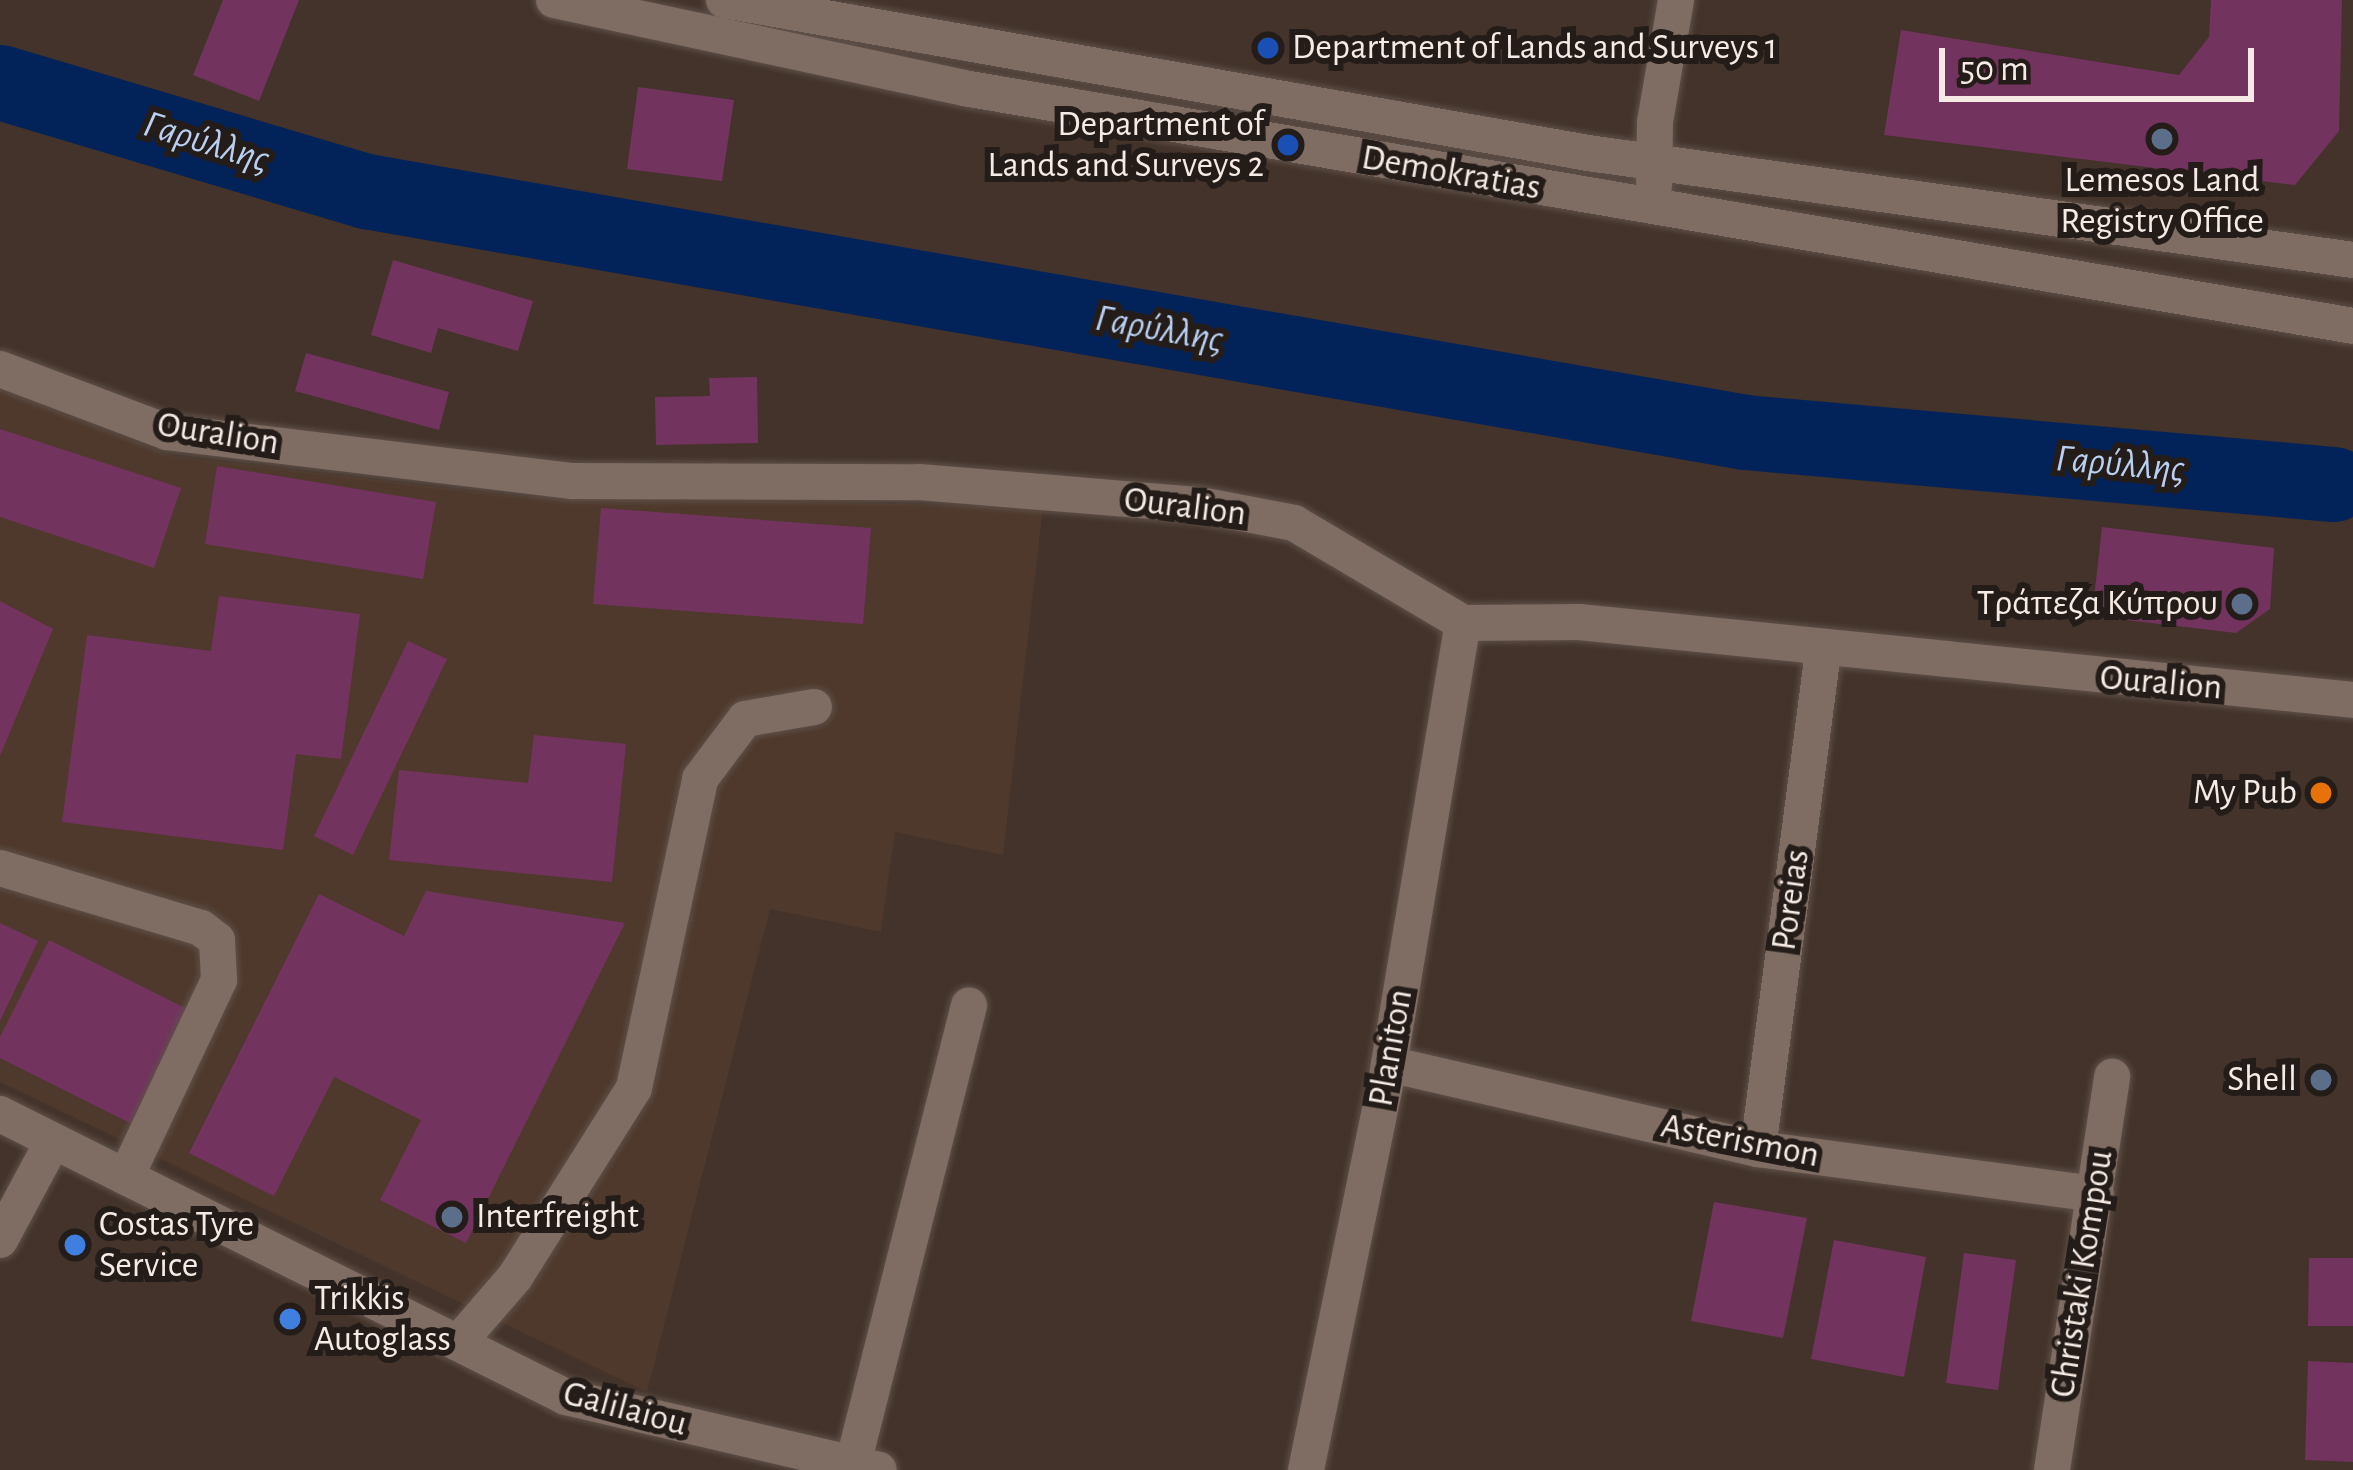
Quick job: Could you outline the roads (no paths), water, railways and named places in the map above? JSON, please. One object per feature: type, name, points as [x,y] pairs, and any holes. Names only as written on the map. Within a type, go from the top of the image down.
[{"type":"street","name":"Demokratias","points":[[554,0],[609,7],[987,92],[2353,326]]},
{"type":"street","name":"Demokratias","points":[[724,0],[1651,161],[2353,260]]},
{"type":"street","points":[[1668,209],[1651,161],[1676,0]]},
{"type":"street","name":"Ouralion","points":[[0,369],[167,432],[571,481],[920,482],[1200,505],[1294,524],[1463,623],[1580,622],[1823,652],[2353,700]]},
{"type":"street","name":"Planiton","points":[[1306,1470],[1389,1064],[1463,623]]},
{"type":"street","name":"Poreias","points":[[1758,1148],[1823,652]]},
{"type":"street","points":[[458,1343],[514,1277],[634,1088],[700,779],[745,719],[814,707]]},
{"type":"street","points":[[0,868],[202,928],[218,940],[219,980],[126,1177]]},
{"type":"street","points":[[866,1467],[969,1005]]},
{"type":"street","name":"Asterismon","points":[[1389,1064],[1758,1148],[2096,1194]]},
{"type":"street","name":"Christaki Kompou","points":[[2052,1470],[2112,1077]]},
{"type":"street","name":"Galilaiou","points":[[0,1114],[566,1397],[866,1467]]},
{"type":"street","points":[[0,1240],[53,1141]]},
{"type":"waterway","name":"Γαρύλλης","points":[[0,82],[366,191],[1745,432],[2334,484]]},
{"type":"place","name":"Department of Lands and Surveys 1","points":[[1268,48]]},
{"type":"place","name":"Lemesos Land Registry Office","points":[[2162,139]]},
{"type":"place","name":"Department of Lands and Surveys 2","points":[[1288,145]]},
{"type":"place","name":"Τράπεζα Κύπρου","points":[[2242,604]]},
{"type":"place","name":"My Pub","points":[[2321,793]]},
{"type":"place","name":"Shell","points":[[2321,1080]]},
{"type":"place","name":"Interfreight","points":[[452,1217]]},
{"type":"place","name":"Costas Tyre Service","points":[[75,1245]]},
{"type":"place","name":"Trikkis Autoglass","points":[[290,1319]]}]
